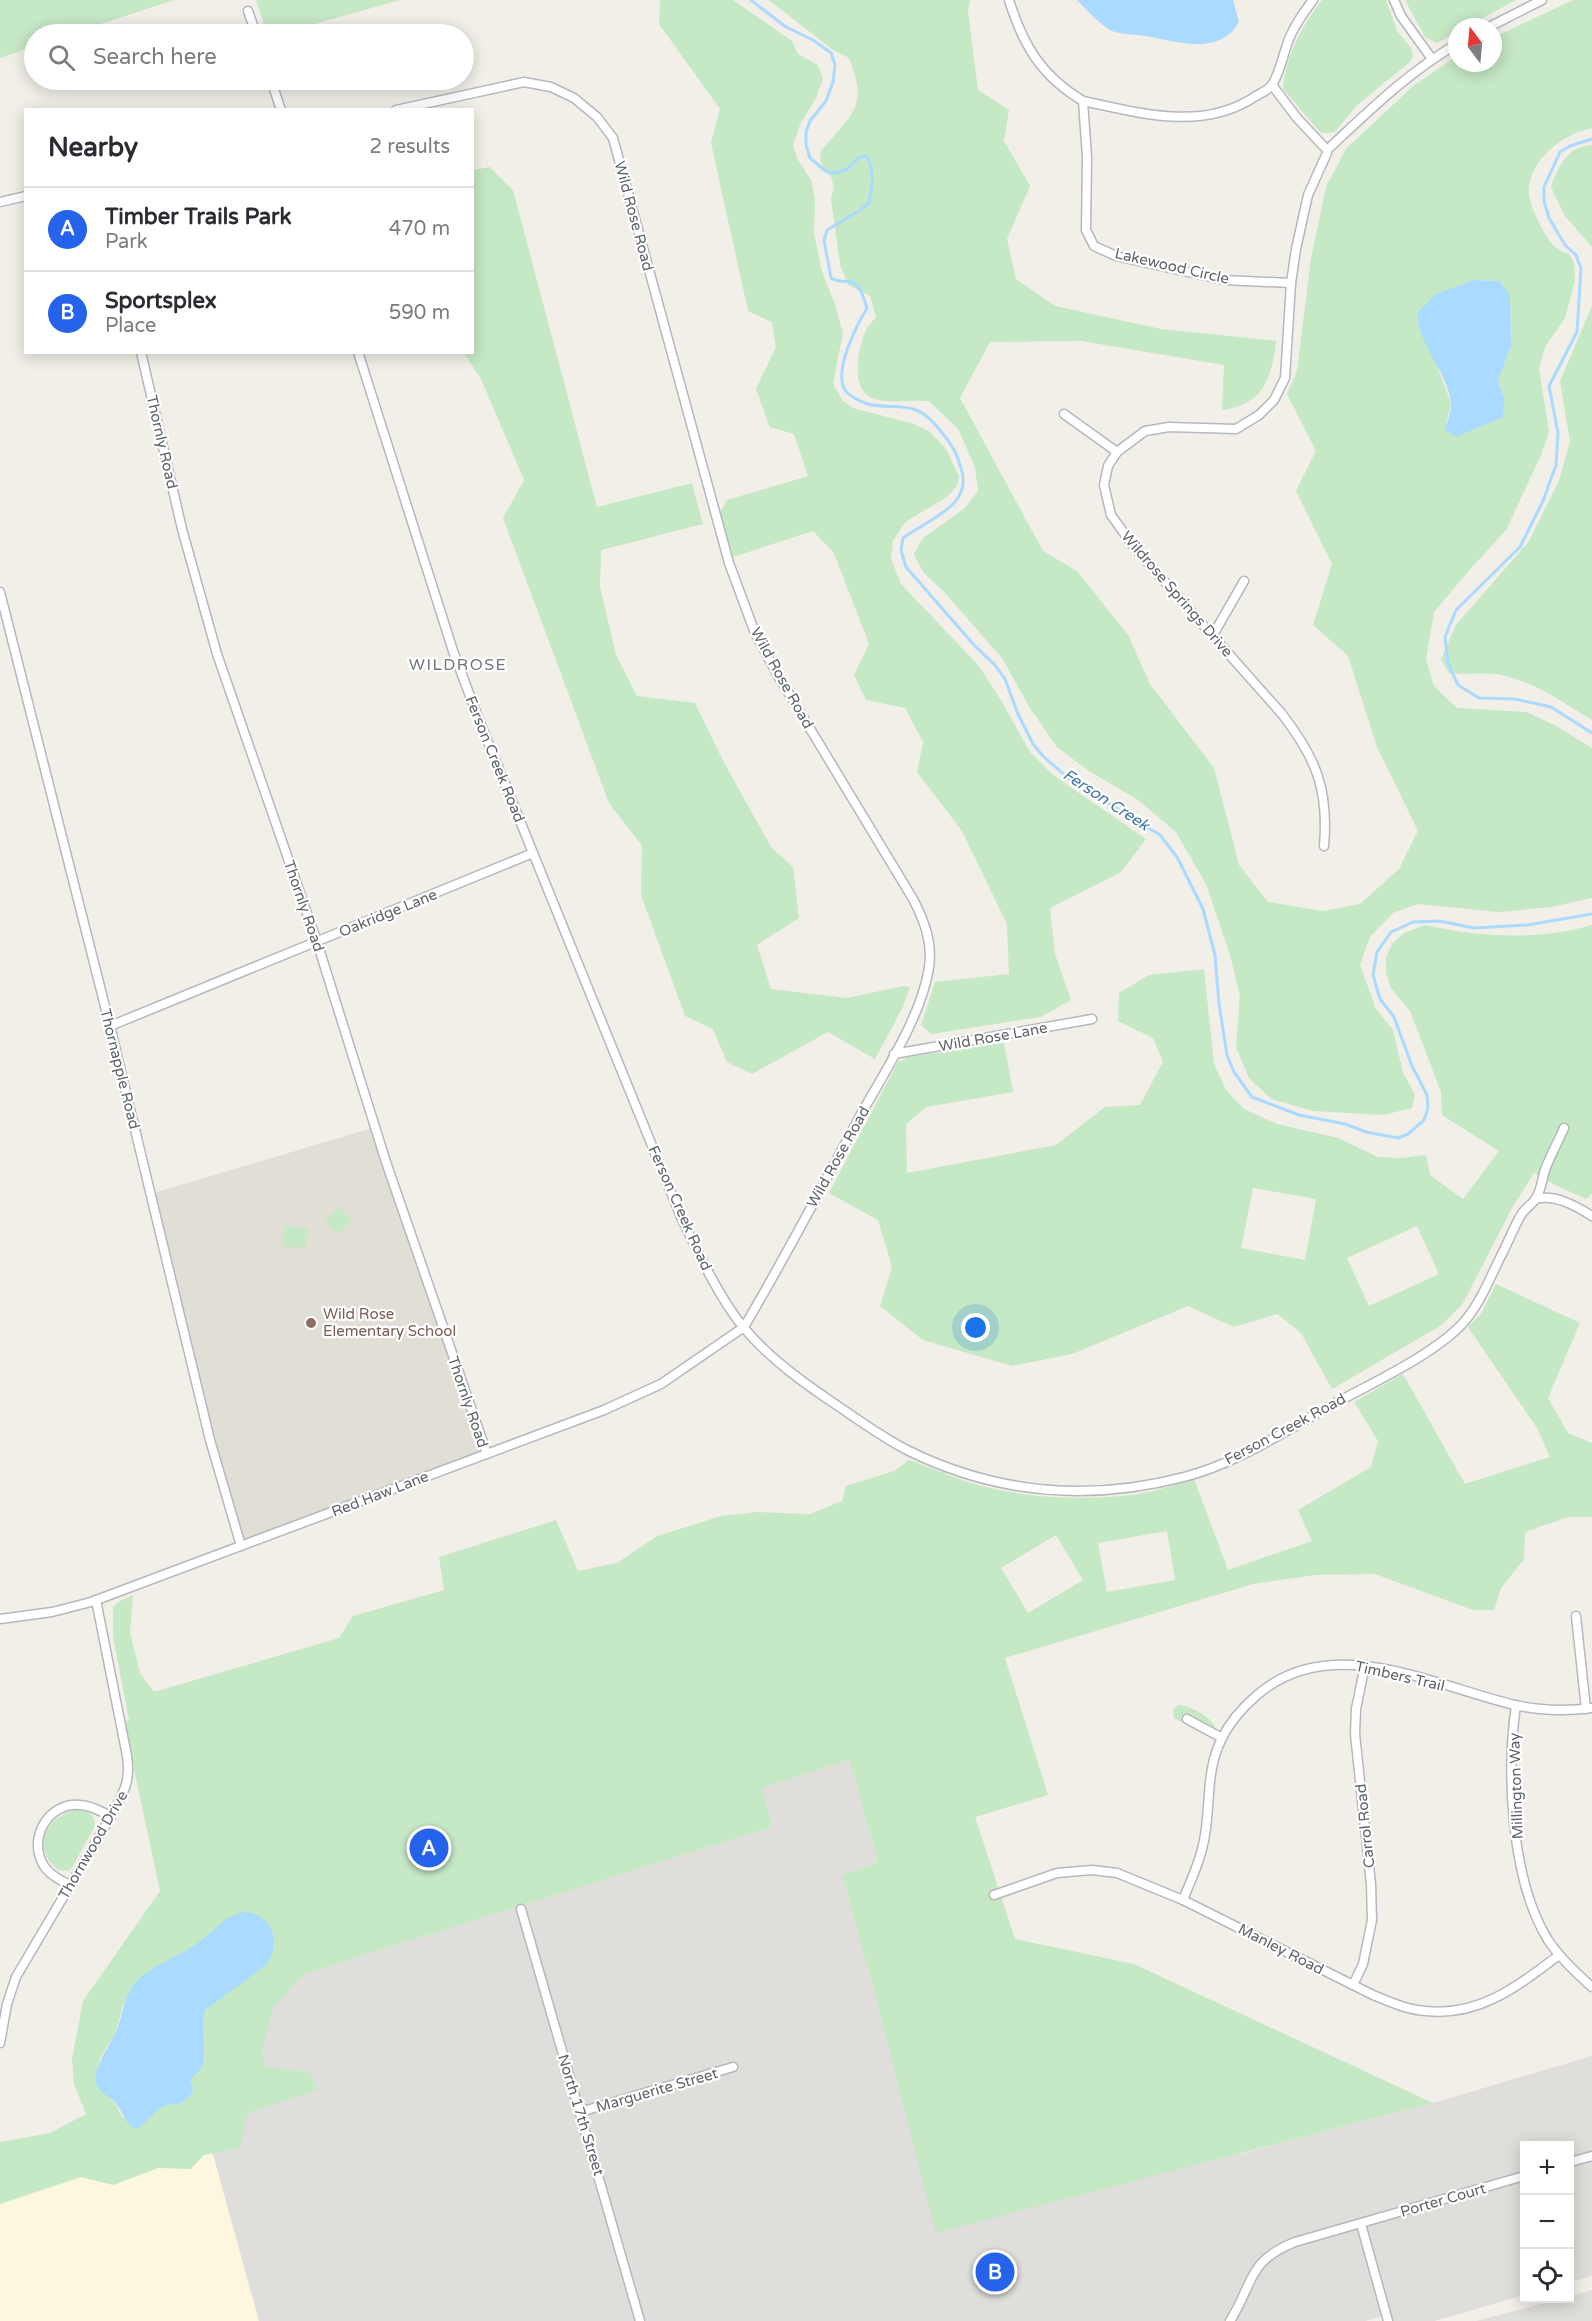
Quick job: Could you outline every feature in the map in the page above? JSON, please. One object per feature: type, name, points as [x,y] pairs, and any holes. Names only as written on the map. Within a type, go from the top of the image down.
[{"type":"street","points":[[1010,0],[1017,26],[1030,52],[1063,89],[1083,101],[1152,116],[1177,118],[1221,112],[1245,104],[1272,85],[1290,37],[1313,0]]},
{"type":"street","points":[[1394,0],[1401,16],[1432,59]]},
{"type":"street","points":[[1502,20],[1542,0]]},
{"type":"street","points":[[248,11],[253,24]]},
{"type":"street","name":"Wildrose Springs Drive","points":[[1324,846],[1325,805],[1321,785],[1307,750],[1282,714],[1134,547],[1111,514],[1104,485],[1108,466],[1117,452],[1145,430],[1169,427],[1236,429],[1259,415],[1274,400],[1285,378],[1291,283],[1296,249],[1308,195],[1327,150],[1387,94],[1448,49]]},
{"type":"street","name":"Wild Rose Road","points":[[405,108],[524,82],[551,87],[574,98],[597,117],[613,138],[729,563],[755,633],[777,674],[913,898],[924,922],[930,946],[929,970],[922,998],[894,1054],[744,1327]]},
{"type":"street","points":[[1272,85],[1297,118],[1327,150]]},
{"type":"street","points":[[274,90],[280,108]]},
{"type":"street","name":"Lakewood Circle","points":[[1083,101],[1087,157],[1086,230],[1095,246],[1116,256],[1224,280],[1291,283]]},
{"type":"street","points":[[0,202],[24,196]]},
{"type":"street","name":"Thornly Road","points":[[141,354],[182,529],[217,654],[317,942],[386,1162],[486,1454]]},
{"type":"street","name":"Ferson Creek Road","points":[[359,354],[453,651],[681,1217],[710,1275],[744,1327],[778,1362],[814,1390],[879,1434],[947,1467],[984,1479],[1037,1490],[1093,1492],[1187,1477],[1257,1447],[1395,1370],[1449,1336],[1463,1322],[1473,1310],[1521,1216],[1536,1199],[1545,1169],[1564,1128]]},
{"type":"street","points":[[1064,414],[1117,452]]},
{"type":"street","points":[[1212,635],[1244,581]]},
{"type":"street","name":"Thornapple Road","points":[[0,592],[110,1026],[210,1440],[241,1546]]},
{"type":"street","name":"Oakridge Lane","points":[[110,1026],[533,853]]},
{"type":"street","name":"Wild Rose Lane","points":[[894,1054],[1092,1019]]},
{"type":"street","points":[[1536,1199],[1549,1198],[1563,1201],[1592,1216]]},
{"type":"street","name":"Red Haw Lane","points":[[0,1619],[52,1612],[96,1600],[604,1410],[661,1384],[744,1327]]},
{"type":"street","name":"Thornwood Drive","points":[[0,2043],[10,1991],[16,1977],[111,1816],[126,1789],[130,1772],[96,1600]]},
{"type":"street","points":[[1576,1616],[1589,1708]]},
{"type":"street","name":"Timbers Trail","points":[[1183,1900],[1204,1844],[1210,1773],[1222,1738],[1234,1718],[1251,1701],[1282,1678],[1324,1666],[1365,1665],[1516,1705],[1564,1710],[1589,1708]]},
{"type":"street","name":"Carrol Road","points":[[1353,1985],[1363,1964],[1372,1920],[1371,1884],[1355,1734],[1356,1709],[1365,1665]]},
{"type":"street","name":"Millington Way","points":[[1516,1705],[1512,1734],[1514,1809],[1522,1872],[1533,1910],[1545,1933],[1559,1955],[1592,1987]]},
{"type":"street","points":[[1187,1719],[1222,1738]]},
{"type":"street","points":[[70,1885],[49,1872],[40,1857],[38,1840],[43,1823],[56,1811],[72,1805],[89,1806],[111,1816]]},
{"type":"street","name":"Manley Road","points":[[994,1895],[1057,1873],[1092,1870],[1117,1873],[1183,1900],[1353,1985],[1403,2006],[1426,2011],[1451,2011],[1474,2007],[1513,1990],[1559,1955]]},
{"type":"street","name":"North 17th Street","points":[[521,1909],[640,2321]]},
{"type":"street","points":[[0,1988],[10,1991]]},
{"type":"street","name":"Marguerite Street","points":[[580,2112],[733,2067]]},
{"type":"street","points":[[1574,2161],[1592,2156]]},
{"type":"street","name":"Porter Court","points":[[1230,2321],[1254,2272],[1274,2250],[1520,2177]]},
{"type":"street","points":[[1361,2224],[1388,2321]]},
{"type":"shaded area","name":"Wild Rose Elementary School","points":[[372,1128],[481,1452],[239,1543],[154,1193]]},
{"type":"shaded area","points":[[849,1760],[878,1862],[842,1875],[881,2017],[1240,2154],[1433,2103],[1592,2056],[1592,2276],[1574,2281],[1574,2141],[1520,2141],[1520,2296],[1434,2321],[1392,2321],[1390,2314],[1365,2321],[259,2321],[189,2067],[189,2010],[772,1827],[761,1788]]},
{"type":"shaded area","points":[[189,2067],[259,2321],[0,2321],[0,2149],[138,2115]]},
{"type":"shaded area","points":[[1592,2290],[1592,2321],[1476,2321],[1545,2303],[1574,2303],[1574,2295]]},
{"type":"green space","points":[[0,0],[174,0],[101,24],[24,24],[24,50],[0,58]]},
{"type":"green space","points":[[256,0],[400,0],[315,24],[264,24]]},
{"type":"green space","points":[[660,0],[733,0],[792,41],[798,54],[818,65],[823,79],[815,100],[801,122],[793,145],[798,160],[811,180],[815,199],[814,234],[822,272],[835,304],[843,333],[833,383],[842,400],[853,408],[914,424],[929,431],[946,449],[959,476],[957,486],[947,497],[905,522],[893,541],[891,559],[901,584],[979,666],[1030,752],[1053,775],[1146,839],[1121,872],[1050,908],[1055,954],[1071,1000],[1041,1017],[931,1034],[921,1025],[935,982],[1009,974],[1007,924],[962,831],[917,772],[923,742],[905,708],[866,700],[854,675],[869,644],[834,553],[813,531],[733,557],[720,512],[727,500],[808,476],[794,434],[770,427],[756,389],[776,347],[772,322],[748,311],[711,143],[720,109],[659,24]]},
{"type":"green space","points":[[769,0],[970,0],[968,11],[978,90],[1009,110],[1004,141],[1030,186],[1007,239],[1016,279],[1055,306],[1161,329],[1276,341],[1272,367],[1263,388],[1247,402],[1222,410],[1224,365],[1081,341],[990,342],[960,398],[1043,551],[1077,571],[1128,635],[1150,684],[1214,768],[1239,865],[1268,902],[1323,911],[1360,904],[1399,869],[1418,831],[1377,747],[1348,656],[1313,625],[1332,564],[1296,491],[1316,451],[1287,394],[1297,371],[1311,258],[1326,187],[1346,149],[1413,86],[1448,62],[1448,72],[1502,72],[1502,34],[1573,0],[1592,0],[1592,128],[1571,135],[1544,155],[1532,174],[1529,185],[1532,206],[1543,230],[1559,250],[1569,254],[1574,263],[1575,280],[1565,318],[1545,347],[1539,369],[1549,431],[1542,453],[1506,530],[1434,612],[1426,659],[1434,686],[1457,708],[1527,712],[1556,726],[1592,748],[1592,898],[1551,907],[1499,912],[1417,904],[1393,913],[1370,937],[1360,965],[1376,1009],[1393,1030],[1403,1073],[1415,1094],[1412,1108],[1383,1115],[1313,1111],[1271,1099],[1249,1078],[1236,1047],[1240,996],[1230,955],[1206,884],[1176,832],[1138,800],[1089,771],[1057,747],[1030,708],[1002,658],[945,593],[923,572],[914,554],[923,538],[965,508],[978,491],[975,467],[958,429],[929,401],[878,400],[865,393],[858,378],[858,358],[862,340],[876,317],[870,296],[848,285],[840,264],[831,199],[834,187],[831,177],[822,165],[820,156],[822,150],[849,118],[857,99],[855,75],[849,58],[833,50]],"holes":[[[1473,280],[1498,281],[1510,296],[1511,345],[1498,381],[1504,398],[1445,430],[1451,403],[1417,313],[1437,294]]]},
{"type":"green space","points":[[1322,0],[1386,0],[1397,31],[1411,48],[1413,56],[1410,62],[1356,106],[1335,132],[1321,133],[1283,89],[1291,53],[1308,20]]},
{"type":"green space","points":[[1405,0],[1516,0],[1483,18],[1448,18],[1448,37],[1437,43],[1425,37]]},
{"type":"green space","points":[[1592,145],[1592,247],[1565,216],[1551,187],[1565,158],[1576,149]]},
{"type":"green space","points":[[490,167],[513,190],[597,507],[692,483],[703,524],[601,550],[600,587],[616,655],[637,696],[695,703],[722,759],[771,847],[793,867],[799,918],[757,945],[771,989],[847,998],[904,986],[910,987],[903,1007],[875,1059],[828,1032],[752,1074],[727,1062],[713,1029],[685,1016],[641,895],[642,846],[609,803],[503,518],[524,480],[481,379],[465,354],[474,354],[474,170]]},
{"type":"green space","points":[[1592,306],[1592,720],[1548,693],[1514,678],[1495,674],[1449,673],[1441,659],[1456,625],[1529,541],[1559,481],[1570,441],[1560,381]]},
{"type":"green space","points":[[1424,925],[1508,936],[1550,933],[1592,925],[1592,1193],[1586,1199],[1534,1173],[1512,1208],[1462,1305],[1440,1326],[1332,1389],[1301,1333],[1277,1314],[1234,1327],[1188,1306],[1072,1354],[1012,1366],[923,1340],[880,1306],[892,1267],[878,1220],[829,1193],[898,1062],[908,1057],[1004,1043],[1013,1092],[926,1107],[906,1124],[907,1173],[1056,1145],[1105,1107],[1140,1105],[1163,1062],[1153,1038],[1118,1021],[1119,993],[1149,975],[1204,969],[1214,1064],[1226,1090],[1244,1109],[1277,1124],[1338,1138],[1378,1157],[1401,1158],[1426,1155],[1430,1175],[1463,1199],[1499,1151],[1442,1115],[1441,1092],[1410,1011],[1391,988],[1386,973],[1386,958],[1392,944],[1404,933]],"holes":[[[1253,1188],[1316,1199],[1305,1260],[1241,1248]],[[1417,1226],[1439,1274],[1369,1306],[1347,1258]]]},
{"type":"green space","points":[[339,1207],[352,1221],[337,1234],[325,1220]]},
{"type":"green space","points":[[285,1225],[308,1228],[305,1249],[282,1246]]},
{"type":"green space","points":[[1496,1284],[1580,1323],[1548,1398],[1568,1433],[1592,1443],[1592,1517],[1568,1517],[1525,1532],[1524,1559],[1501,1588],[1494,1610],[1473,1610],[1375,1574],[1315,1575],[1253,1584],[1005,1658],[1048,1795],[975,1817],[1015,1939],[1134,1964],[1433,2103],[936,2233],[842,1875],[878,1862],[849,1760],[762,1788],[772,1827],[304,1974],[273,2007],[262,2050],[265,2067],[310,2072],[317,2090],[253,2111],[247,2115],[240,2148],[204,2155],[191,2169],[158,2168],[113,2185],[81,2177],[0,2204],[0,2142],[50,2133],[86,2114],[74,2084],[72,2059],[83,2001],[160,1891],[124,1722],[129,1720],[113,1636],[113,1607],[118,1602],[133,1595],[130,1632],[140,1673],[154,1692],[339,1638],[353,1616],[444,1590],[439,1557],[556,1520],[578,1571],[617,1563],[657,1536],[721,1516],[757,1512],[810,1514],[842,1501],[846,1486],[894,1471],[909,1460],[941,1472],[944,1471],[945,1474],[967,1482],[1036,1496],[1084,1498],[1139,1494],[1194,1479],[1228,1570],[1312,1541],[1298,1510],[1371,1467],[1378,1441],[1354,1402],[1403,1374],[1465,1484],[1550,1457],[1537,1428],[1468,1327],[1481,1314]],"holes":[[[1167,1531],[1175,1580],[1107,1592],[1098,1543]],[[1056,1535],[1083,1580],[1028,1613],[1001,1568]],[[136,1982],[205,2010],[202,2034],[205,2050],[191,2079],[193,2092],[184,2102],[161,2108],[139,2127],[122,2117],[116,2105],[95,2080],[100,2058],[115,2034],[123,2005]]]},
{"type":"green space","points":[[1178,1705],[1193,1709],[1208,1718],[1215,1726],[1211,1734],[1205,1735],[1174,1718],[1173,1710]]},
{"type":"green space","points":[[75,1810],[90,1814],[94,1818],[95,1826],[69,1871],[58,1870],[45,1852],[45,1834],[56,1819]]},
{"type":"water","points":[[1077,0],[1233,0],[1239,22],[1231,33],[1221,40],[1209,43],[1183,43],[1112,31]]},
{"type":"water","points":[[1473,280],[1499,281],[1510,295],[1511,345],[1498,381],[1504,398],[1503,417],[1456,437],[1445,430],[1451,402],[1444,379],[1422,336],[1417,313],[1436,294]]},
{"type":"water","points":[[244,1912],[262,1918],[268,1924],[274,1940],[270,1957],[265,1966],[205,2010],[203,2063],[191,2079],[193,2092],[184,2102],[165,2106],[139,2128],[134,2128],[114,2101],[99,2089],[95,2080],[100,2062],[118,2028],[128,1994],[142,1976],[195,1945],[226,1919]]},
{"type":"waterway","name":"Ferson Creek","points":[[751,0],[786,27],[813,40],[831,53],[835,65],[833,82],[826,101],[810,121],[806,132],[806,145],[810,158],[827,172],[836,173],[847,169],[860,157],[866,156],[871,167],[869,203],[827,230],[824,240],[831,278],[854,283],[862,293],[867,308],[852,336],[844,360],[842,381],[845,390],[868,404],[908,408],[928,417],[949,442],[961,468],[963,481],[961,492],[955,502],[936,518],[903,538],[901,550],[906,567],[974,645],[995,665],[1005,679],[1018,714],[1033,744],[1043,756],[1069,779],[1160,835],[1177,857],[1203,909],[1215,955],[1219,1004],[1227,1055],[1234,1072],[1252,1097],[1299,1115],[1345,1124],[1366,1132],[1398,1138],[1408,1134],[1424,1120],[1428,1108],[1427,1095],[1412,1066],[1394,1017],[1380,999],[1373,975],[1377,952],[1391,932],[1413,922],[1439,921],[1474,928],[1527,925],[1592,914]]},
{"type":"waterway","name":"Ferson Creek","points":[[1592,139],[1560,152],[1544,187],[1544,201],[1549,218],[1565,245],[1576,255],[1581,268],[1577,332],[1549,386],[1558,433],[1556,465],[1543,501],[1520,547],[1456,610],[1445,637],[1448,663],[1458,685],[1479,698],[1515,699],[1551,707],[1592,733]]},
{"type":"place","name":"Wild Rose Elementary School","points":[[311,1323]]},
{"type":"place","name":"Timber Trails Park","points":[[429,1848]]},
{"type":"place","name":"Sportsplex","points":[[995,2272]]},
{"type":"district","name":"WILDROSE","points":[[458,665]]}]
